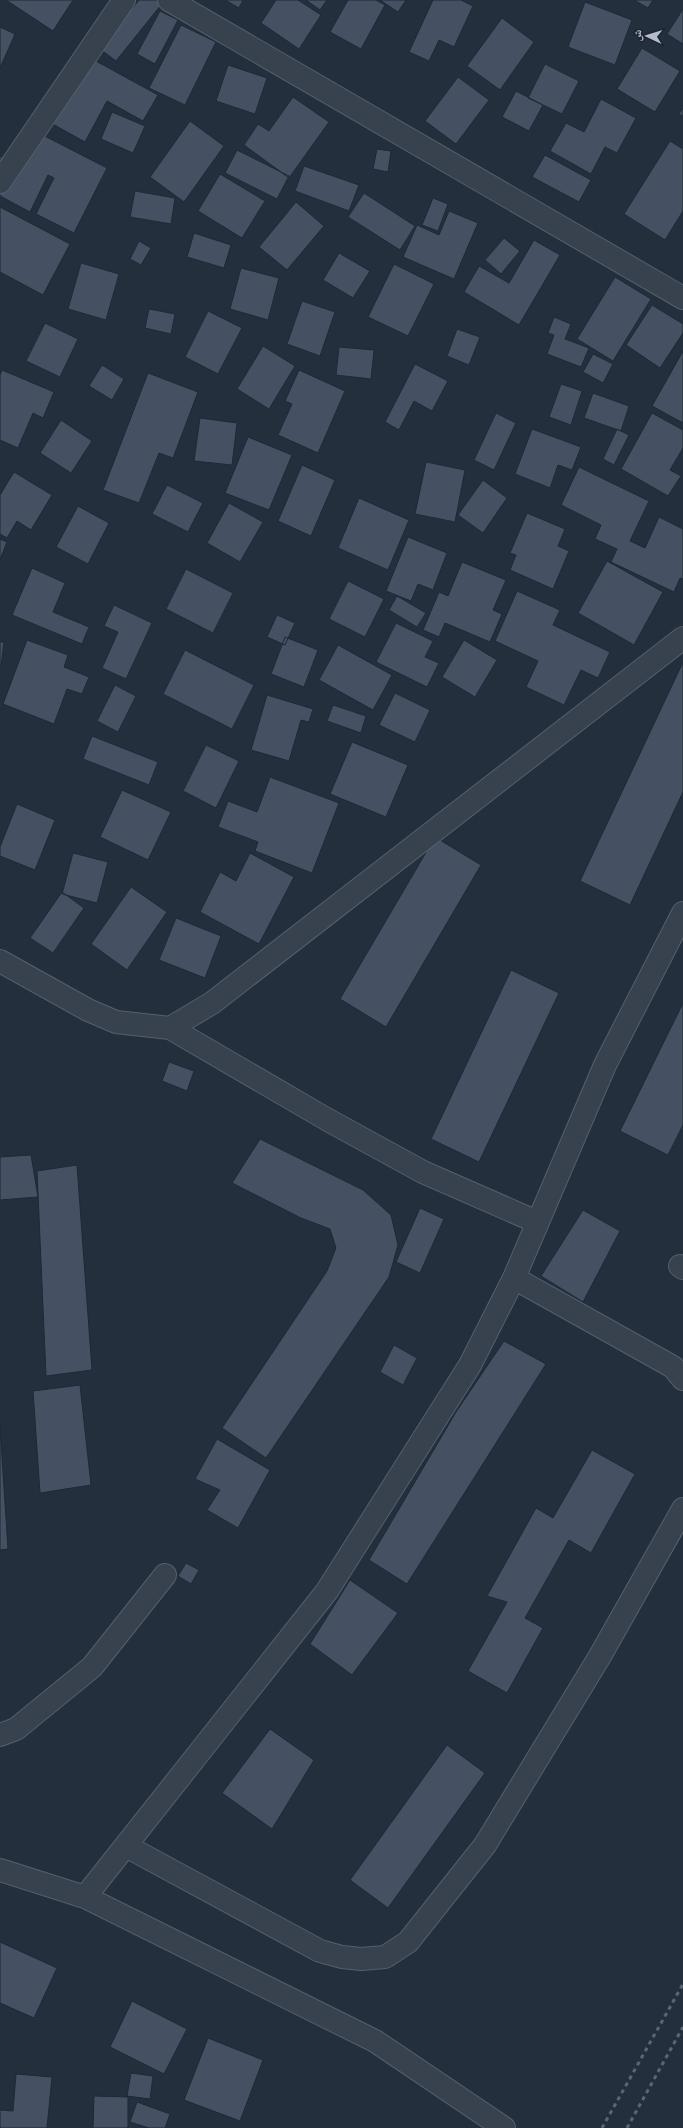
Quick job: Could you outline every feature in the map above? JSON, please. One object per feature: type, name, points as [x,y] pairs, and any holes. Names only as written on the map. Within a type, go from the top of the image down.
[{"type":"street","points":[[0,182],[124,0]]},
{"type":"street","points":[[169,0],[683,298]]},
{"type":"street","points":[[170,1028],[212,1003],[683,638]]},
{"type":"street","points":[[85,1897],[328,1591],[470,1365],[514,1278],[605,1065],[683,913]]},
{"type":"street","points":[[0,961],[88,1010],[116,1022],[170,1028],[328,1120],[423,1172],[537,1222]]},
{"type":"street","points":[[514,1278],[680,1371]]},
{"type":"street","points":[[126,1846],[320,1951],[342,1958],[361,1959],[385,1957],[408,1942],[485,1845],[600,1656],[683,1509]]},
{"type":"street","points":[[0,1735],[16,1729],[92,1667],[165,1576]]},
{"type":"street","points":[[0,1870],[85,1897],[375,2041],[504,2128]]},
{"type":"building","points":[[6,0],[73,0],[53,31]]},
{"type":"building","points":[[139,0],[165,0],[116,61],[100,49]]},
{"type":"building","points":[[225,0],[243,0],[239,8]]},
{"type":"building","points":[[276,0],[298,0],[321,15],[299,49],[261,23]]},
{"type":"building","points":[[306,0],[327,0],[320,10]]},
{"type":"building","points":[[348,0],[376,0],[385,5],[361,49],[330,32]]},
{"type":"building","points":[[380,0],[406,0],[398,12]]},
{"type":"building","points":[[433,0],[461,0],[473,6],[454,47],[439,40],[429,61],[409,52]]},
{"type":"building","points":[[634,0],[653,0],[648,8]]},
{"type":"building","points":[[585,2],[632,20],[615,65],[568,47]]},
{"type":"building","points":[[683,9],[683,44],[667,34]]},
{"type":"building","points":[[160,11],[178,20],[155,64],[137,54]]},
{"type":"building","points":[[502,18],[534,42],[500,90],[467,66]]},
{"type":"building","points":[[181,25],[216,42],[185,105],[149,88]]},
{"type":"building","points":[[0,27],[15,34],[0,68]]},
{"type":"building","points":[[642,48],[680,71],[655,112],[617,89]]},
{"type":"building","points":[[85,55],[158,95],[143,121],[107,101],[85,142],[49,122]]},
{"type":"building","points":[[545,64],[579,81],[562,114],[528,98]]},
{"type":"building","points":[[228,65],[267,78],[255,114],[216,101]]},
{"type":"building","points":[[458,77],[489,100],[456,144],[425,121]]},
{"type":"building","points":[[516,91],[543,105],[529,131],[502,117]]},
{"type":"building","points":[[293,97],[329,122],[289,178],[244,145],[258,124],[269,131]]},
{"type":"building","points":[[601,99],[636,118],[617,153],[605,147],[591,174],[550,151],[566,123],[584,132]]},
{"type":"building","points":[[683,108],[683,116],[679,114]]},
{"type":"building","points":[[112,112],[145,126],[133,153],[101,139]]},
{"type":"building","points":[[190,121],[224,146],[184,202],[150,177]]},
{"type":"building","points":[[31,129],[107,168],[74,233],[36,214],[54,178],[48,175],[30,212],[0,196],[0,156],[14,163]]},
{"type":"building","points":[[670,141],[683,149],[683,211],[665,240],[624,214]]},
{"type":"building","points":[[377,149],[391,151],[388,172],[373,169]]},
{"type":"building","points":[[237,150],[289,176],[277,199],[225,173]]},
{"type":"building","points":[[545,155],[591,180],[579,202],[532,177]]},
{"type":"building","points":[[304,166],[359,185],[349,211],[295,191]]},
{"type":"building","points":[[220,174],[265,201],[242,238],[198,211]]},
{"type":"building","points":[[135,191],[175,198],[171,224],[130,217]]},
{"type":"building","points":[[364,193],[415,226],[400,250],[348,217]]},
{"type":"building","points":[[433,198],[448,204],[438,231],[422,225]]},
{"type":"building","points":[[296,202],[324,226],[287,270],[259,247]]},
{"type":"building","points":[[0,207],[70,244],[43,295],[0,272]]},
{"type":"building","points":[[449,211],[478,223],[454,279],[403,257],[417,225],[439,235]]},
{"type":"building","points":[[194,233],[231,245],[224,268],[187,257]]},
{"type":"building","points":[[504,238],[520,251],[501,274],[485,260]]},
{"type":"building","points":[[534,240],[560,255],[519,325],[464,292],[479,266],[509,283]]},
{"type":"building","points":[[139,241],[151,248],[141,265],[130,259]]},
{"type":"building","points":[[339,253],[370,271],[353,298],[323,280]]},
{"type":"building","points":[[81,263],[119,274],[106,320],[68,309]]},
{"type":"building","points":[[394,264],[434,284],[408,336],[368,317]]},
{"type":"building","points":[[241,268],[279,278],[268,320],[230,309]]},
{"type":"building","points":[[615,277],[651,299],[613,361],[577,339]]},
{"type":"building","points":[[302,301],[335,312],[320,356],[287,344]]},
{"type":"building","points":[[652,305],[683,324],[683,333],[660,368],[626,345]]},
{"type":"building","points":[[149,309],[175,314],[171,334],[145,328]]},
{"type":"building","points":[[208,311],[242,328],[218,374],[185,357]]},
{"type":"building","points":[[554,317],[571,324],[565,339],[589,348],[581,367],[547,354],[554,335],[548,333]]},
{"type":"building","points":[[45,323],[78,339],[60,377],[26,361]]},
{"type":"building","points":[[457,329],[480,337],[469,365],[447,356]]},
{"type":"building","points":[[263,346],[295,366],[269,409],[237,389]]},
{"type":"building","points":[[339,347],[374,350],[371,379],[336,375]]},
{"type":"building","points":[[683,351],[683,423],[652,406]]},
{"type":"building","points":[[593,354],[613,364],[603,383],[583,372]]},
{"type":"building","points":[[415,364],[448,381],[432,411],[414,401],[399,430],[385,422]]},
{"type":"building","points":[[102,365],[124,379],[112,400],[89,386]]},
{"type":"building","points":[[2,370],[54,392],[43,418],[33,413],[18,448],[0,440],[0,375]]},
{"type":"building","points":[[299,370],[345,391],[318,453],[278,435],[292,404],[285,401]]},
{"type":"building","points":[[148,373],[198,392],[173,458],[159,453],[139,503],[103,490]]},
{"type":"building","points":[[561,384],[582,391],[571,425],[549,417]]},
{"type":"building","points":[[593,393],[629,406],[621,431],[584,418]]},
{"type":"building","points":[[496,413],[516,423],[494,470],[474,460]]},
{"type":"building","points":[[652,413],[683,430],[683,448],[670,470],[681,476],[668,496],[621,469]]},
{"type":"building","points":[[200,418],[237,423],[232,465],[194,461]]},
{"type":"building","points":[[61,420],[92,441],[71,473],[40,453]]},
{"type":"building","points":[[532,429],[581,447],[572,470],[558,465],[550,488],[515,474]]},
{"type":"building","points":[[617,429],[629,435],[614,465],[603,459]]},
{"type":"building","points":[[248,437],[292,455],[269,510],[225,493]]},
{"type":"building","points":[[426,462],[465,470],[455,522],[415,514]]},
{"type":"building","points":[[302,465],[335,480],[311,536],[278,521]]},
{"type":"building","points":[[579,467],[649,501],[630,541],[645,548],[659,517],[683,529],[683,579],[680,578],[674,592],[611,562],[617,549],[595,539],[601,525],[561,505]]},
{"type":"building","points":[[14,472],[52,495],[31,530],[17,521],[7,538],[0,534],[0,495]]},
{"type":"building","points":[[483,480],[507,498],[483,533],[458,515]]},
{"type":"building","points":[[167,485],[203,503],[188,532],[152,514]]},
{"type":"building","points":[[359,498],[409,520],[388,570],[338,548]]},
{"type":"building","points":[[229,503],[263,522],[240,562],[207,543]]},
{"type":"building","points":[[78,506],[109,523],[88,564],[56,547]]},
{"type":"building","points":[[527,513],[565,529],[558,546],[569,551],[553,589],[510,570],[516,555],[510,553]]},
{"type":"building","points":[[408,537],[447,553],[433,590],[418,584],[411,601],[386,591]]},
{"type":"building","points":[[0,539],[7,542],[0,560]]},
{"type":"building","points":[[607,561],[663,592],[634,645],[578,613]]},
{"type":"building","points":[[462,562],[506,580],[493,610],[502,614],[490,642],[445,623],[439,637],[423,630],[439,592],[448,596]]},
{"type":"building","points":[[32,568],[65,583],[53,612],[89,627],[82,644],[12,615]]},
{"type":"building","points":[[186,569],[233,593],[213,633],[166,609]]},
{"type":"building","points":[[348,581],[384,599],[365,637],[329,619]]},
{"type":"building","points":[[517,591],[560,610],[553,625],[610,652],[598,678],[581,670],[564,705],[526,687],[538,661],[495,641]]},
{"type":"building","points":[[397,596],[426,613],[417,627],[389,610]]},
{"type":"building","points":[[114,605],[152,623],[126,679],[102,668],[118,632],[104,626]]},
{"type":"building","points":[[277,615],[295,623],[285,645],[267,637]]},
{"type":"building","points":[[396,623],[433,641],[425,657],[439,663],[427,687],[376,662]]},
{"type":"building","points":[[285,637],[318,650],[304,687],[271,674]]},
{"type":"building","points":[[27,640],[68,655],[64,667],[89,677],[82,694],[67,689],[54,724],[3,704]]},
{"type":"building","points":[[464,640],[497,660],[475,697],[442,677]]},
{"type":"building","points":[[0,642],[4,642],[1,667],[0,667]]},
{"type":"building","points":[[338,645],[392,675],[373,710],[319,680]]},
{"type":"building","points":[[185,650],[254,685],[232,729],[163,694]]},
{"type":"building","points":[[683,662],[683,792],[630,905],[580,881]]},
{"type":"building","points":[[115,685],[136,696],[118,732],[97,721]]},
{"type":"building","points":[[395,693],[430,710],[415,742],[379,725]]},
{"type":"building","points":[[267,695],[313,709],[309,722],[301,720],[289,761],[251,750]]},
{"type":"building","points":[[333,705],[366,716],[361,733],[327,721]]},
{"type":"building","points":[[92,736],[158,762],[149,785],[83,759]]},
{"type":"building","points":[[352,742],[408,765],[386,817],[330,794]]},
{"type":"building","points":[[206,745],[239,761],[216,808],[183,791]]},
{"type":"building","points":[[270,777],[339,803],[312,873],[255,851],[258,842],[218,827],[228,801],[257,812]]},
{"type":"building","points":[[122,790],[171,812],[148,860],[100,837]]},
{"type":"building","points":[[17,804],[55,820],[35,870],[0,856],[0,847]]},
{"type":"building","points":[[435,837],[481,865],[386,1027],[340,999]]},
{"type":"building","points":[[73,853],[108,862],[97,903],[62,894]]},
{"type":"building","points":[[250,853],[294,877],[259,944],[200,912],[220,872],[236,881]]},
{"type":"building","points":[[131,887],[167,912],[127,970],[91,944]]},
{"type":"building","points":[[62,892],[84,908],[53,953],[30,938]]},
{"type":"building","points":[[176,918],[221,936],[205,978],[159,960]]},
{"type":"building","points":[[511,970],[559,993],[479,1162],[431,1139]]},
{"type":"building","points":[[683,1003],[683,1125],[668,1155],[620,1131]]},
{"type":"building","points":[[169,1062],[194,1071],[187,1091],[162,1081]]},
{"type":"building","points":[[260,1139],[363,1190],[391,1215],[398,1245],[389,1277],[266,1458],[222,1428],[327,1271],[336,1248],[330,1229],[301,1218],[232,1183]]},
{"type":"building","points":[[31,1155],[38,1197],[0,1200],[0,1157]]},
{"type":"building","points":[[77,1165],[92,1370],[46,1376],[37,1171]]},
{"type":"building","points":[[420,1208],[444,1219],[420,1273],[396,1262]]},
{"type":"building","points":[[583,1210],[620,1231],[583,1302],[541,1276]]},
{"type":"building","points":[[504,1341],[546,1364],[407,1584],[369,1560],[456,1412]]},
{"type":"building","points":[[394,1345],[417,1358],[403,1385],[380,1372]]},
{"type":"building","points":[[80,1385],[91,1485],[40,1493],[33,1391]]},
{"type":"building","points":[[0,1426],[8,1549],[0,1550]]},
{"type":"building","points":[[217,1439],[270,1470],[238,1528],[207,1510],[220,1490],[195,1479]]},
{"type":"building","points":[[592,1450],[635,1474],[591,1553],[569,1540],[525,1618],[543,1628],[507,1693],[468,1671],[507,1602],[487,1596],[536,1508],[553,1518]]},
{"type":"building","points":[[186,1563],[199,1570],[191,1584],[178,1576]]},
{"type":"building","points":[[350,1580],[398,1613],[352,1675],[310,1644]]},
{"type":"building","points":[[270,1729],[314,1760],[272,1829],[222,1793]]},
{"type":"building","points":[[447,1745],[485,1773],[388,1908],[350,1880]]},
{"type":"building","points":[[0,1942],[57,1968],[34,2018],[0,2003]]},
{"type":"building","points":[[132,2001],[187,2029],[164,2074],[110,2047]]},
{"type":"building","points":[[208,2038],[263,2060],[240,2121],[184,2100]]},
{"type":"building","points":[[131,2073],[153,2076],[150,2099],[127,2096]]},
{"type":"building","points":[[16,2074],[52,2077],[47,2128],[0,2128],[0,2110],[13,2111]]},
{"type":"building","points":[[94,2096],[128,2097],[128,2128],[93,2128]]},
{"type":"building","points":[[137,2102],[170,2114],[165,2128],[149,2128],[130,2122]]},
{"type":"railway","points":[[602,2128],[683,1984]]},
{"type":"railway","points":[[627,2128],[683,2027]]}]
